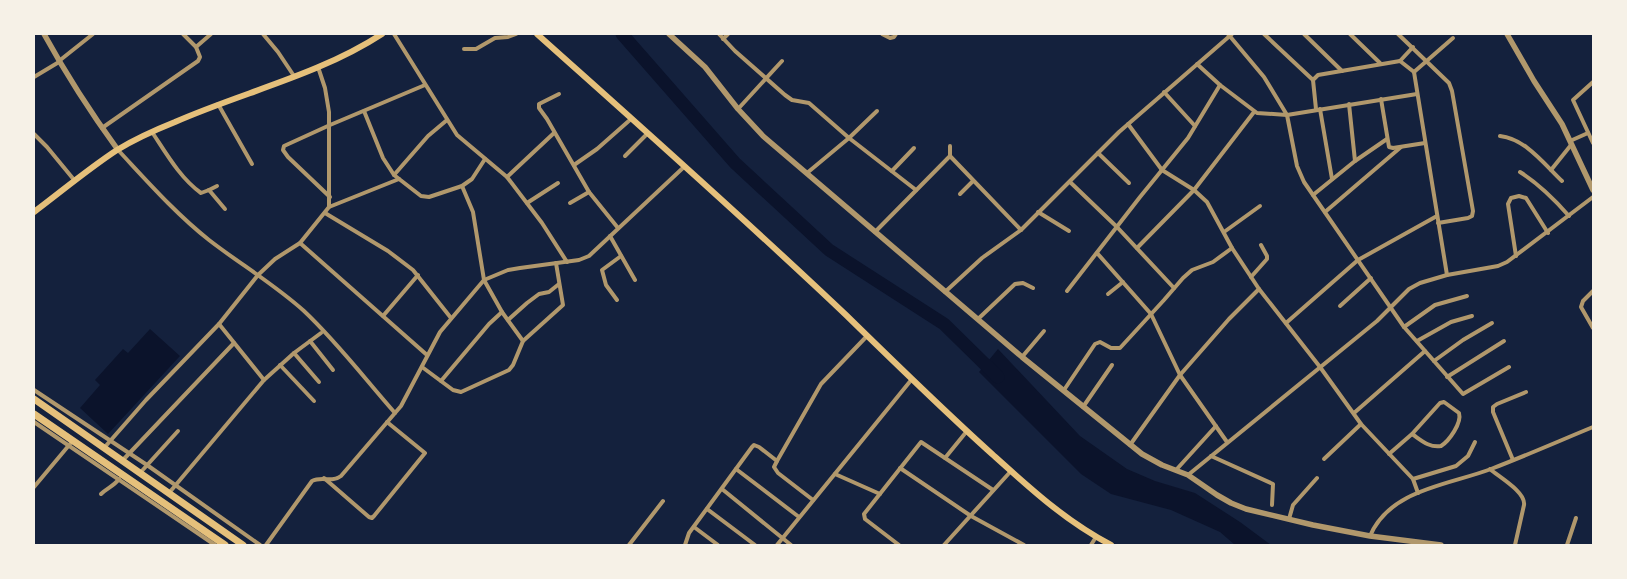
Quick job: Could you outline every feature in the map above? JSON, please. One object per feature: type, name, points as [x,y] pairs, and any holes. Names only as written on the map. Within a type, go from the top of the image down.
[{"type":"main road","points":[[34,212],[118,150],[152,132],[218,104],[318,67],[348,53],[382,34]]},
{"type":"main road","points":[[537,34],[685,166],[1011,471],[1060,513],[1111,545]]},
{"type":"main road","points":[[34,399],[243,545]]},
{"type":"main road","points":[[34,414],[70,444],[225,545]]},
{"type":"street","points":[[44,34],[59,61],[118,150],[191,225],[304,311],[324,331],[395,413]]},
{"type":"street","points":[[34,77],[59,61],[93,34]]},
{"type":"street","points":[[102,128],[197,62],[200,57],[196,48],[183,34]]},
{"type":"street","points":[[196,48],[211,34]]},
{"type":"street","points":[[263,34],[278,52],[294,76]]},
{"type":"street","points":[[394,34],[457,136],[507,178],[527,203],[567,262]]},
{"type":"street","points":[[464,49],[476,48],[498,37],[508,37],[516,34]]},
{"type":"street","points":[[669,34],[705,67],[738,109],[763,136],[1022,357],[1130,445],[1153,461],[1188,475],[1217,495],[1246,509],[1370,536],[1441,545]]},
{"type":"street","points":[[719,34],[766,79],[792,100],[809,103],[849,138],[916,190]]},
{"type":"street","points":[[724,39],[728,34]]},
{"type":"street","points":[[882,34],[893,38],[896,34]]},
{"type":"street","points":[[1264,34],[1313,80],[1332,179]]},
{"type":"street","points":[[1304,34],[1342,71]]},
{"type":"street","points":[[1350,34],[1380,64]]},
{"type":"street","points":[[1398,34],[1413,47],[1451,87],[1473,211],[1472,216],[1468,218],[1438,224]]},
{"type":"street","points":[[1507,34],[1530,76],[1562,124],[1593,190]]},
{"type":"street","points":[[945,292],[982,258],[1021,230],[1128,124],[1230,35],[1264,77],[1287,115],[1298,170],[1312,195],[1371,278],[1390,308],[1425,351],[1463,394],[1509,367]]},
{"type":"street","points":[[1414,72],[1453,38]]},
{"type":"street","points":[[1313,80],[1321,74],[1400,61],[1413,47]]},
{"type":"street","points":[[738,109],[782,61]]},
{"type":"street","points":[[1400,61],[1414,72],[1447,276]]},
{"type":"street","points":[[1197,64],[1254,112],[1287,115],[1417,94]]},
{"type":"street","points":[[104,448],[146,400],[219,324],[258,275],[275,259],[300,243],[329,207],[330,125],[328,100],[318,67]]},
{"type":"street","points":[[1593,82],[1573,100],[1593,143]]},
{"type":"street","points":[[1068,291],[1188,138],[1220,84]]},
{"type":"street","points":[[330,197],[288,157],[283,148],[287,144],[425,85]]},
{"type":"street","points":[[1164,92],[1195,126]]},
{"type":"street","points":[[559,94],[539,104],[538,106],[589,192],[618,228]]},
{"type":"street","points":[[1381,99],[1388,145],[1391,148],[1401,148],[1425,143]]},
{"type":"street","points":[[218,104],[252,164]]},
{"type":"street","points":[[1349,104],[1356,161]]},
{"type":"street","points":[[364,111],[383,158],[394,175],[416,194],[426,197],[462,186],[472,179],[485,159]]},
{"type":"street","points":[[807,173],[849,138],[877,111]]},
{"type":"street","points":[[1137,248],[1194,190],[1254,112]]},
{"type":"street","points":[[574,165],[597,149],[632,119]]},
{"type":"street","points":[[394,175],[428,136],[447,120]]},
{"type":"street","points":[[1128,124],[1162,170],[1194,190],[1211,207],[1232,248],[1251,277],[1320,367],[1361,424],[1413,479],[1418,493]]},
{"type":"street","points":[[152,132],[178,169],[201,193],[217,186]]},
{"type":"street","points":[[507,178],[554,133]]},
{"type":"street","points":[[624,156],[648,133]]},
{"type":"street","points":[[1551,170],[1570,143],[1588,133]]},
{"type":"street","points":[[34,134],[47,147],[75,181]]},
{"type":"street","points":[[1500,136],[1514,139],[1522,144],[1562,181]]},
{"type":"street","points":[[1312,195],[1387,139]]},
{"type":"street","points":[[950,146],[950,156],[1021,230]]},
{"type":"street","points":[[892,171],[914,148]]},
{"type":"street","points":[[1325,212],[1401,148]]},
{"type":"street","points":[[1098,153],[1129,183]]},
{"type":"street","points":[[875,232],[950,156]]},
{"type":"street","points":[[266,545],[312,481],[324,478],[335,479],[344,474],[395,413],[406,399],[440,332],[484,280],[508,270],[579,260],[589,256],[685,166]]},
{"type":"street","points":[[1520,172],[1553,199],[1569,216]]},
{"type":"street","points":[[329,207],[399,179]]},
{"type":"street","points":[[960,194],[973,181]]},
{"type":"street","points":[[1070,182],[1117,227],[1174,288]]},
{"type":"street","points":[[527,203],[558,183]]},
{"type":"street","points":[[462,186],[473,212],[484,280],[502,312],[523,341]]},
{"type":"street","points":[[209,190],[225,209]]},
{"type":"street","points":[[570,202],[589,192]]},
{"type":"street","points":[[1516,256],[1508,204],[1511,198],[1519,196],[1528,199],[1548,233]]},
{"type":"street","points":[[1188,475],[1320,367],[1390,308],[1399,297],[1409,289],[1420,283],[1447,276],[1498,266],[1516,256],[1548,233],[1593,197]]},
{"type":"street","points":[[1224,232],[1260,206]]},
{"type":"street","points":[[1038,212],[1069,231]]},
{"type":"street","points":[[325,213],[401,259],[418,275],[451,318]]},
{"type":"street","points":[[1286,323],[1358,260],[1437,216]]},
{"type":"street","points":[[610,236],[635,280]]},
{"type":"street","points":[[300,243],[427,355]]},
{"type":"street","points":[[1251,277],[1268,256],[1260,245]]},
{"type":"street","points":[[1064,390],[1095,344],[1100,342],[1111,348],[1120,348],[1183,278],[1192,270],[1213,262],[1232,248]]},
{"type":"street","points":[[1098,253],[1151,314],[1180,375],[1227,442]]},
{"type":"street","points":[[617,300],[606,285],[602,270],[622,256]]},
{"type":"street","points":[[422,367],[453,390],[461,392],[505,373],[513,365],[523,341],[563,304],[556,263]]},
{"type":"street","points":[[383,316],[418,275]]},
{"type":"street","points":[[1340,306],[1371,278]]},
{"type":"street","points":[[978,319],[1015,284],[1023,282],[1033,288]]},
{"type":"street","points":[[1108,294],[1123,282]]},
{"type":"street","points":[[508,320],[539,294],[549,292],[559,284]]},
{"type":"street","points":[[1130,445],[1180,375],[1229,319],[1260,289]]},
{"type":"street","points":[[1593,292],[1583,301],[1581,307],[1593,328]]},
{"type":"street","points":[[1404,326],[1435,305],[1466,296]]},
{"type":"street","points":[[441,381],[489,324],[502,312]]},
{"type":"street","points":[[1417,341],[1451,322],[1472,316]]},
{"type":"street","points":[[1434,361],[1463,340],[1492,323]]},
{"type":"street","points":[[219,324],[264,380]]},
{"type":"street","points":[[1022,357],[1044,331]]},
{"type":"street","points":[[169,493],[264,380],[294,353],[321,333]]},
{"type":"street","points":[[813,500],[778,474],[774,467],[776,461],[821,384],[867,336]]},
{"type":"street","points":[[1447,377],[1504,341]]},
{"type":"street","points":[[310,342],[332,370]]},
{"type":"street","points":[[122,461],[234,343]]},
{"type":"street","points":[[1354,413],[1425,351]]},
{"type":"street","points":[[294,353],[319,382]]},
{"type":"street","points":[[280,365],[314,402]]},
{"type":"street","points":[[1083,407],[1112,366]]},
{"type":"street","points":[[777,545],[912,379]]},
{"type":"street","points":[[34,390],[129,453],[260,545]]},
{"type":"street","points":[[1513,460],[1493,412],[1493,407],[1526,392]]},
{"type":"street","points":[[1389,454],[1412,434],[1440,403],[1446,403],[1459,413],[1460,419],[1450,437],[1441,446],[1433,447],[1412,434]]},
{"type":"street","points":[[34,422],[70,444],[212,544]]},
{"type":"street","points":[[324,478],[372,518],[425,454],[387,422]]},
{"type":"street","points":[[1324,459],[1361,424]]},
{"type":"street","points":[[1176,470],[1216,426]]},
{"type":"street","points":[[1370,536],[1374,525],[1382,514],[1395,504],[1418,493],[1490,469],[1593,427]]},
{"type":"street","points":[[140,473],[178,431]]},
{"type":"street","points":[[945,458],[967,431]]},
{"type":"street","points":[[899,545],[863,518],[864,514],[921,442],[993,490]]},
{"type":"street","points":[[1413,479],[1456,466],[1468,456],[1475,442]]},
{"type":"street","points":[[34,486],[70,444]]},
{"type":"street","points":[[685,545],[686,540],[694,527],[754,445],[759,447],[776,461]]},
{"type":"street","points":[[1211,456],[1273,484],[1272,505]]},
{"type":"street","points":[[900,468],[971,516],[1024,545]]},
{"type":"street","points":[[736,469],[799,517]]},
{"type":"street","points":[[1490,469],[1519,492],[1524,499],[1515,545]]},
{"type":"street","points":[[944,545],[1011,471]]},
{"type":"street","points":[[835,474],[880,494]]},
{"type":"street","points":[[1289,519],[1293,505],[1317,478]]},
{"type":"street","points":[[101,494],[107,488],[114,486],[119,479]]},
{"type":"street","points":[[722,489],[791,545]]},
{"type":"street","points":[[629,545],[663,501]]},
{"type":"street","points":[[707,509],[755,545]]},
{"type":"street","points":[[1567,545],[1576,518]]},
{"type":"street","points":[[694,527],[718,545]]},
{"type":"street","points":[[1091,545],[1096,537]]},
{"type":"water","points":[[150,329],[180,356],[108,434],[80,408],[100,385],[95,380],[123,349],[128,353]]},
{"type":"water","points":[[998,349],[1080,436],[1127,469],[1155,481],[1195,493],[1240,522],[1271,545],[1235,545],[1220,532],[1171,510],[1111,494],[1081,474],[979,372]]},
{"type":"waterway","points":[[622,34],[735,163],[829,250],[944,324],[998,377]]}]
